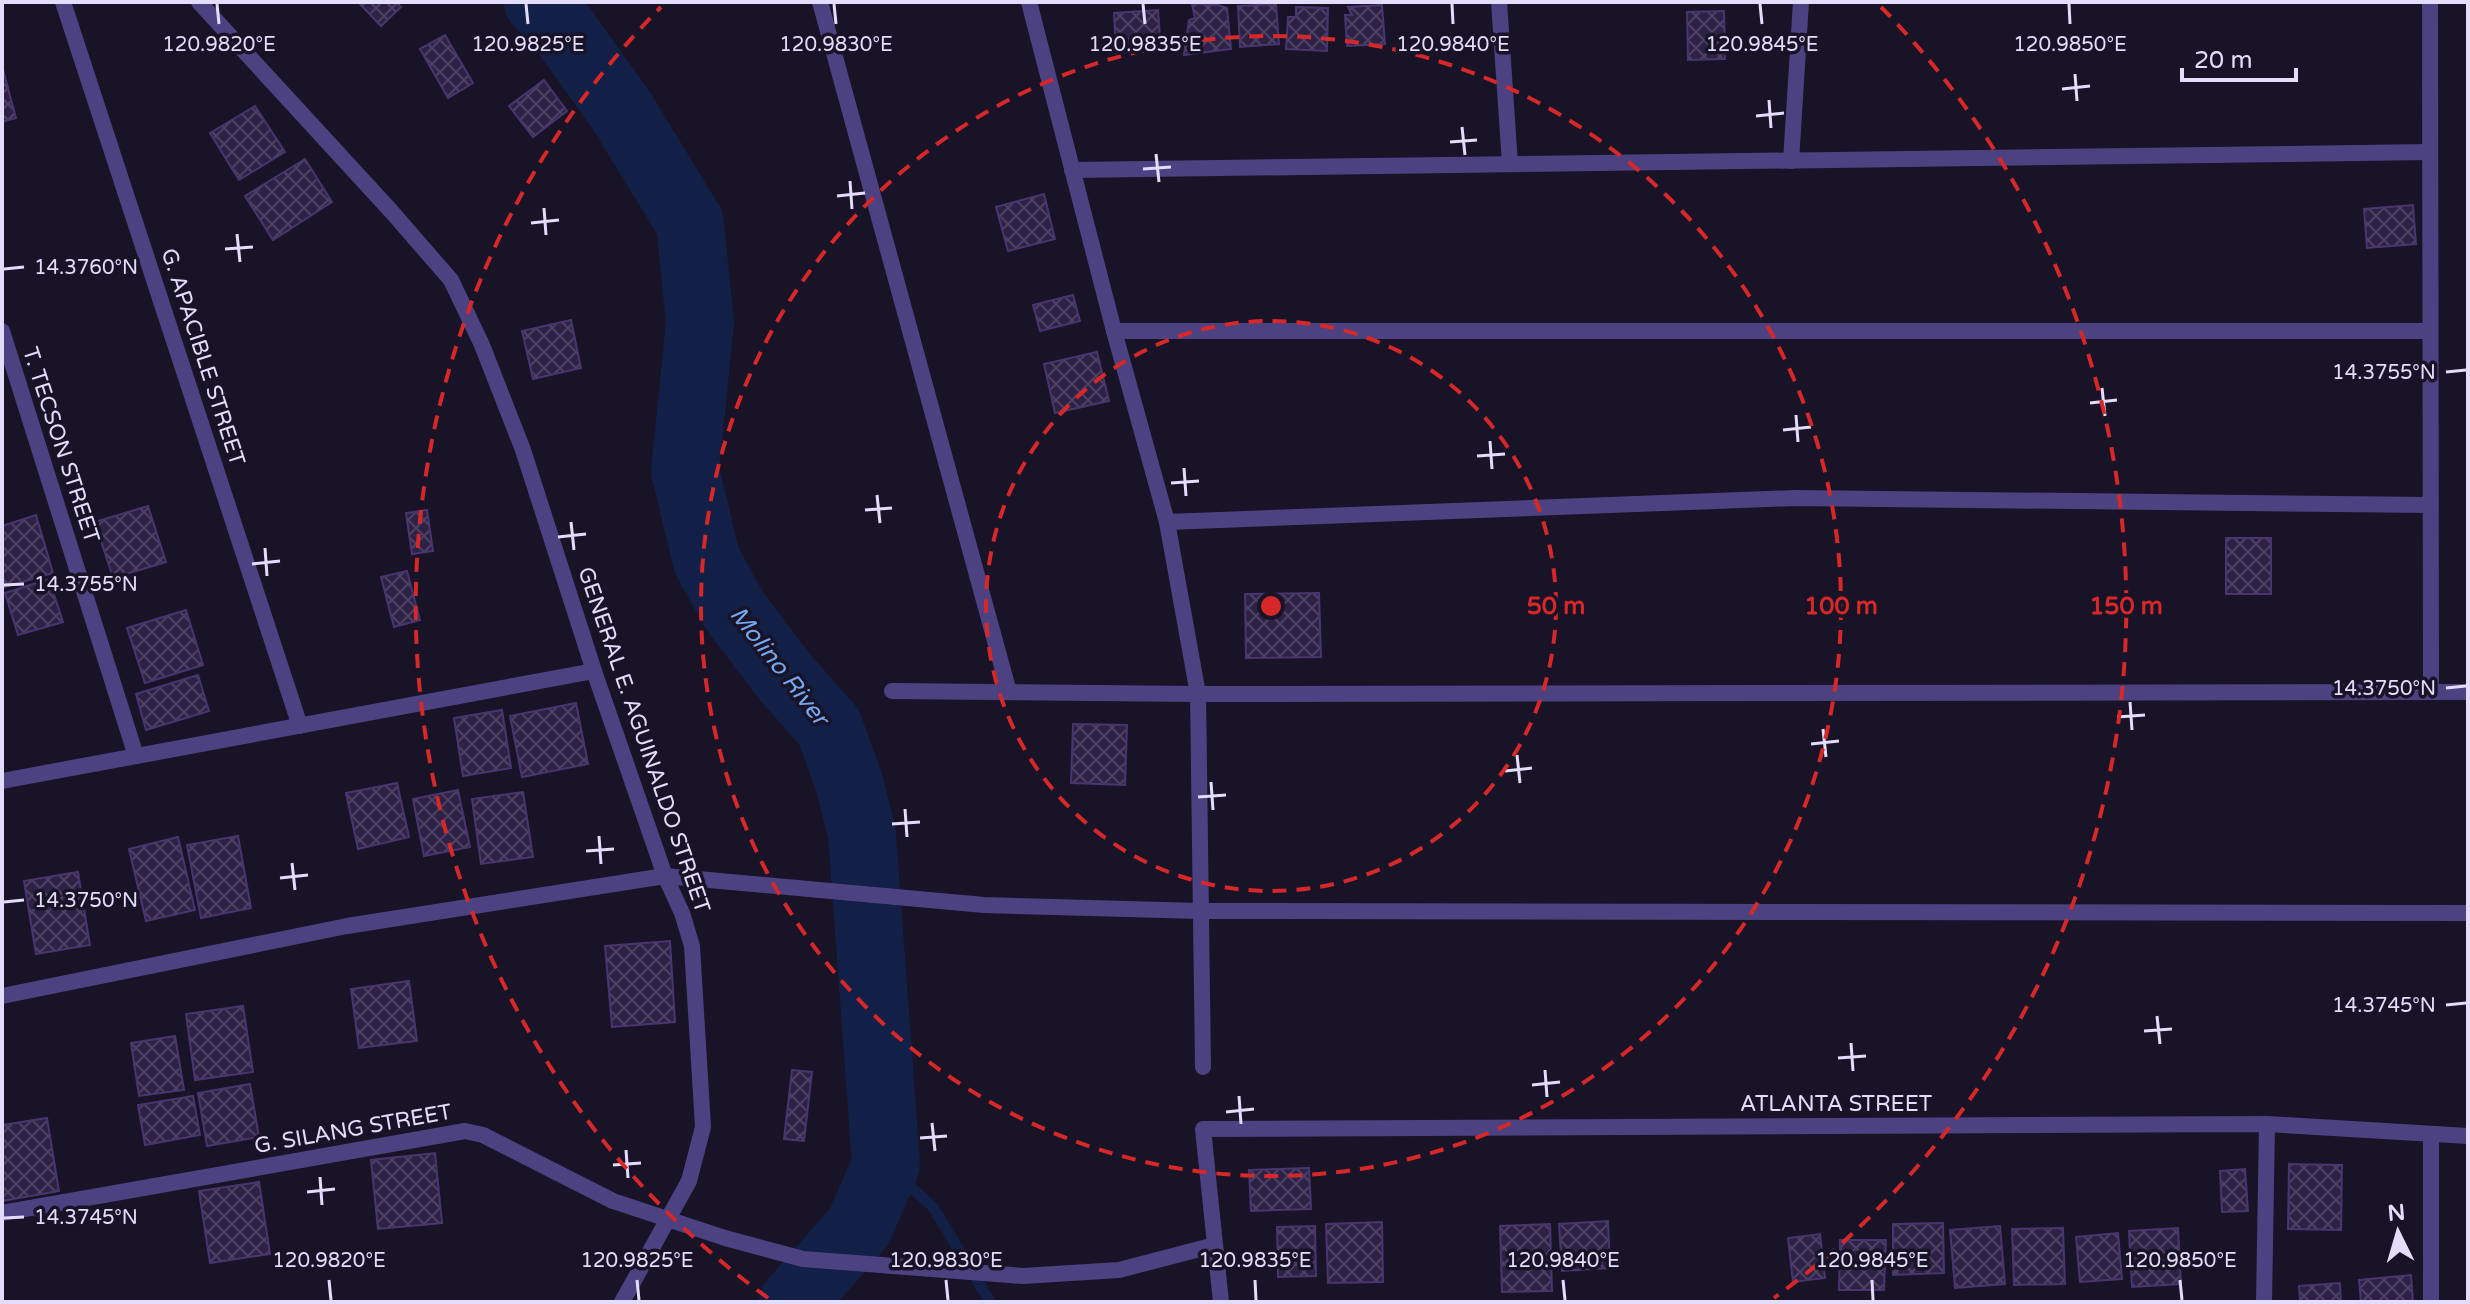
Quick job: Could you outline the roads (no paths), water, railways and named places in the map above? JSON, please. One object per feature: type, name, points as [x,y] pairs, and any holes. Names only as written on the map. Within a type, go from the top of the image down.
[{"type":"street","name":"G. APACIBLE STREET","points":[[63,2],[300,726]]},
{"type":"street","name":"GENERAL E. AGUINALDO STREET","points":[[199,2],[451,280],[482,345],[523,450],[594,671],[665,876],[682,913],[692,946],[703,1127],[689,1181],[622,1302]]},
{"type":"street","points":[[820,2],[1009,692]]},
{"type":"street","points":[[1029,2],[1167,522],[1198,694],[1203,1067]]},
{"type":"street","points":[[1499,2],[1510,164]]},
{"type":"street","points":[[1791,161],[1801,2]]},
{"type":"street","points":[[2430,2],[2431,691]]},
{"type":"street","points":[[1072,170],[2430,152]]},
{"type":"street","name":"T. TECSON STREET","points":[[2,331],[136,756]]},
{"type":"street","points":[[1114,331],[2430,331]]},
{"type":"street","points":[[1167,522],[1795,498],[2430,505]]},
{"type":"street","points":[[2,781],[594,671]]},
{"type":"street","points":[[892,691],[1198,694],[2468,692]]},
{"type":"street","points":[[2,996],[347,926],[665,876],[984,905],[1200,911],[2468,913]]},
{"type":"street","points":[[2264,1302],[2267,1124]]},
{"type":"street","name":"ATLANTA STREET","points":[[1215,1245],[1203,1129],[2267,1124],[2468,1136]]},
{"type":"street","name":"G. SILANG STREET","points":[[2,1213],[465,1131],[483,1135],[613,1201],[725,1238],[803,1259],[1023,1276],[1119,1270],[1215,1245]]},
{"type":"street","points":[[2431,1135],[2431,1302]]},
{"type":"street","points":[[1215,1245],[1221,1302]]},
{"type":"waterway","name":"Molino River","points":[[538,2],[563,29],[621,110],[690,223],[700,322],[685,471],[707,561],[734,610],[785,677],[829,727],[849,782],[862,834],[886,1165],[859,1227],[793,1302]]},
{"type":"waterway","points":[[886,1165],[933,1207],[990,1302]]}]
